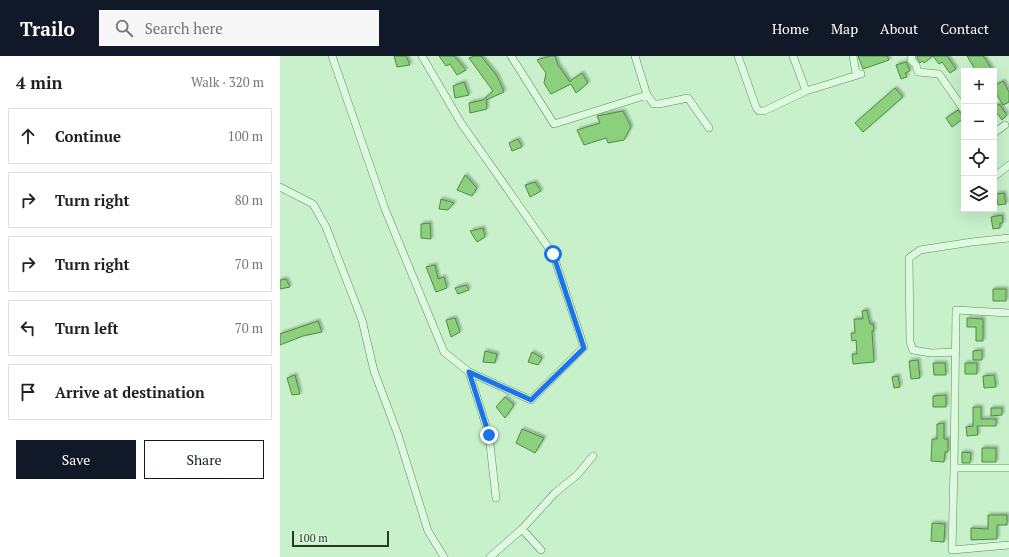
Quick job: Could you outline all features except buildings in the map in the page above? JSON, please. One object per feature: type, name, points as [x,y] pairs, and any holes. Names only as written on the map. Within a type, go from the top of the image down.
[{"type":"street","points":[[332,56],[386,209],[444,352],[469,372],[531,400],[584,348],[553,254],[460,123],[422,56]]},
{"type":"street","points":[[511,56],[554,124],[647,95]]},
{"type":"street","points":[[635,56],[647,95],[654,104],[688,98],[708,128]]},
{"type":"street","points":[[738,56],[759,112],[806,91],[860,74],[856,73],[852,56]]},
{"type":"street","points":[[793,56],[806,91]]},
{"type":"street","points":[[912,56],[910,60],[916,65],[918,72],[939,74],[961,106]]},
{"type":"street","points":[[997,131],[1006,125]]},
{"type":"street","points":[[995,176],[1009,164]]},
{"type":"street","points":[[280,187],[312,204],[326,227],[362,320],[374,371],[398,435],[428,531],[444,557]]},
{"type":"street","points":[[956,352],[931,353],[913,350],[910,342],[909,258],[920,250],[1009,238]]},
{"type":"street","points":[[1009,313],[956,310],[952,553],[1009,545]]},
{"type":"street","points":[[469,372],[489,435],[496,498]]},
{"type":"street","points":[[490,557],[522,529],[555,493],[577,475],[593,456]]},
{"type":"street","points":[[954,468],[1009,468]]},
{"type":"street","points":[[522,529],[541,550]]},
{"type":"route","points":[[489,435],[469,372],[531,400],[584,348],[557,270],[553,254]]}]
